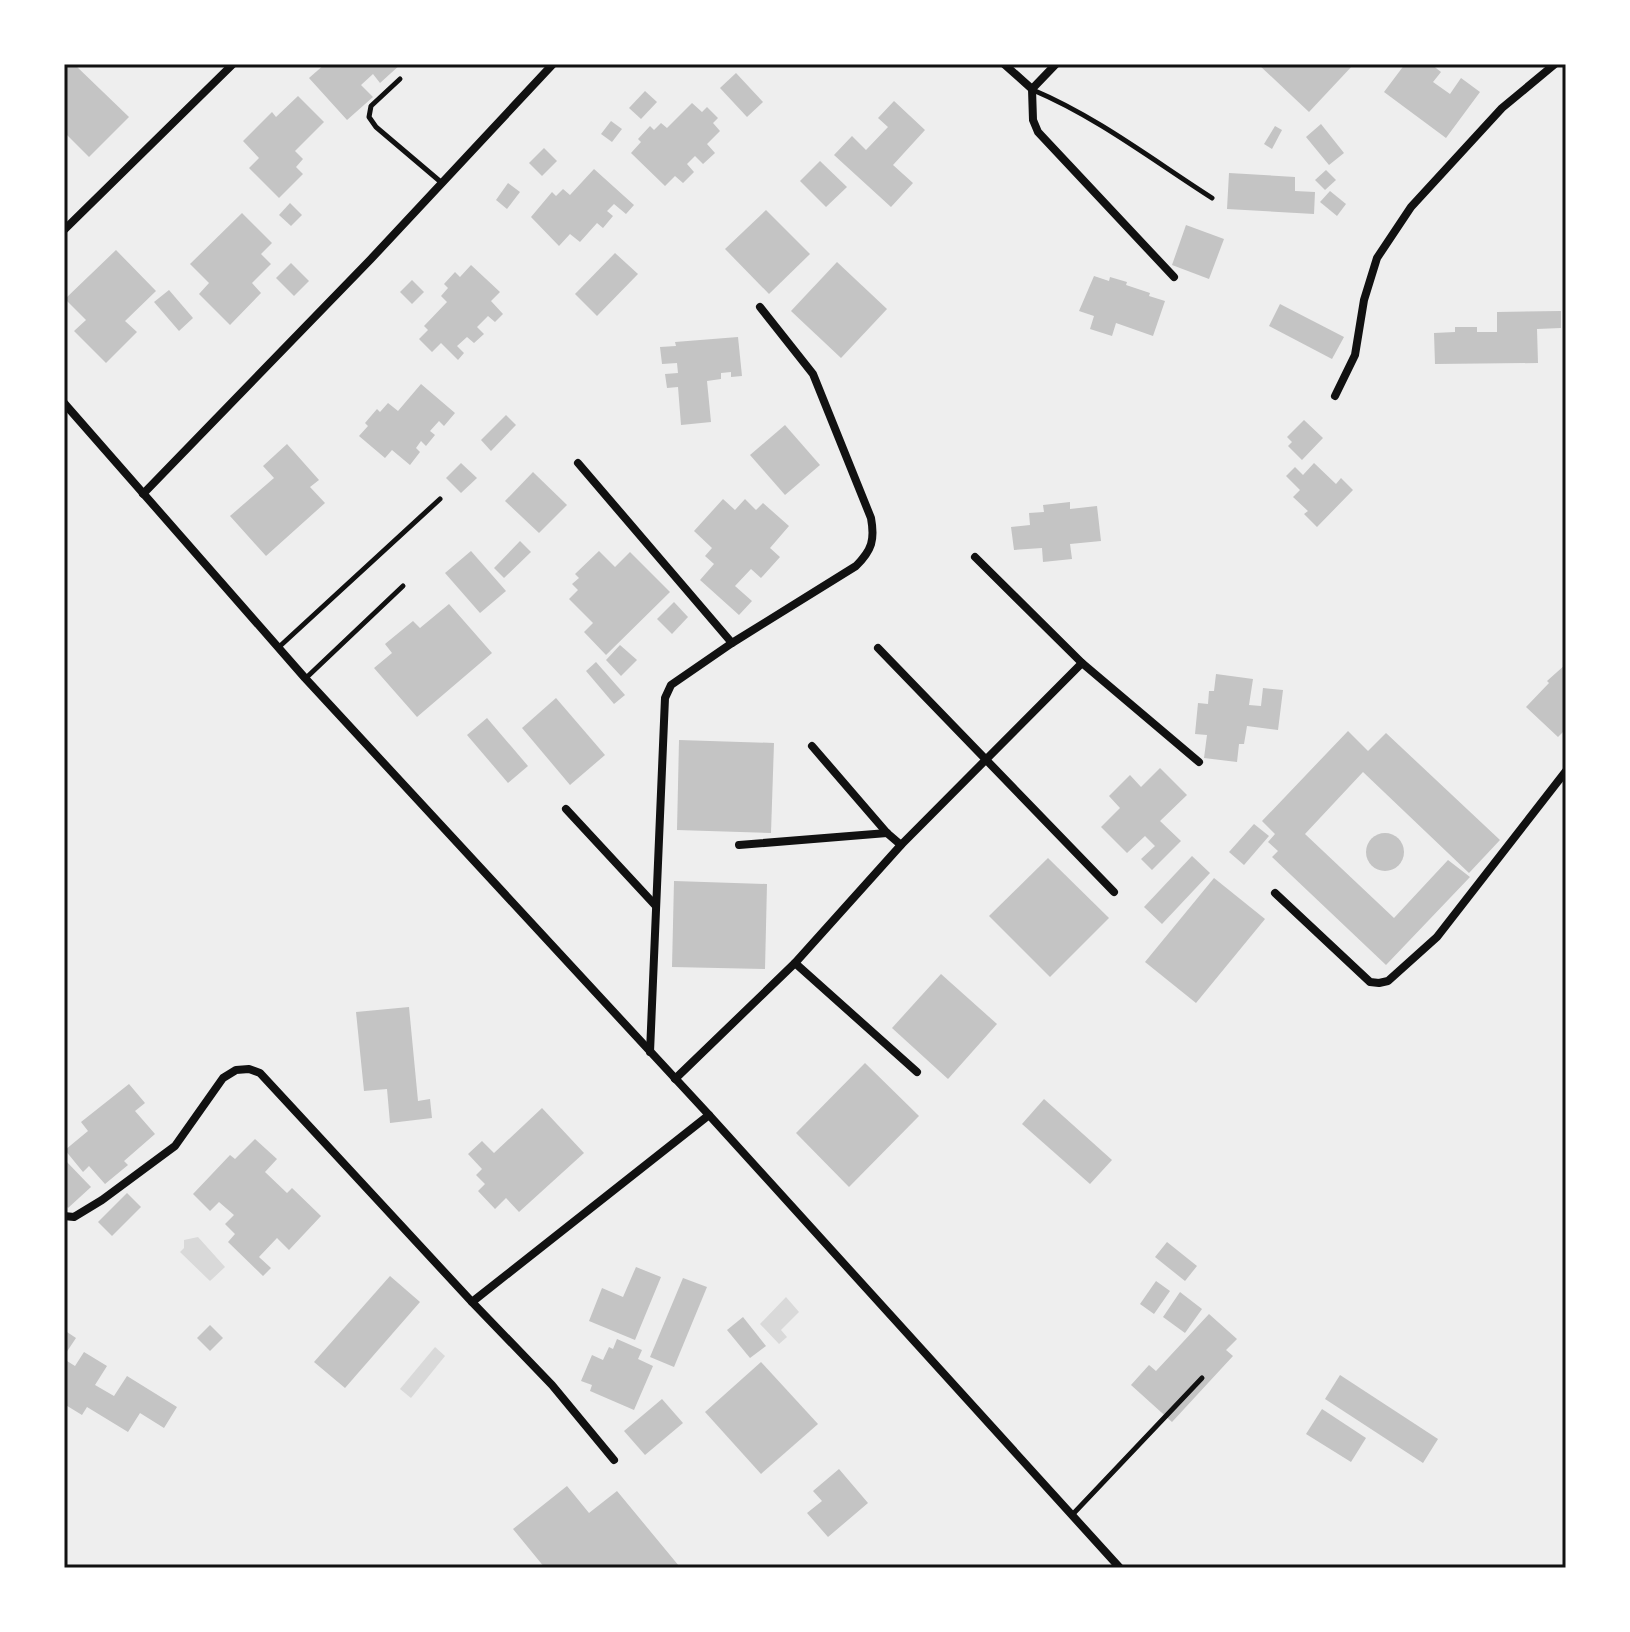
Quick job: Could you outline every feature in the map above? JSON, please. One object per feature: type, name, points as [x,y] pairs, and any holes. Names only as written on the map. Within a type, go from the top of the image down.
[{"type":"street","points":[[64,230],[233,64]]},
{"type":"street","points":[[143,494],[553,64]]},
{"type":"street","points":[[1004,64],[1032,89]]},
{"type":"street","points":[[1056,64],[1032,89],[1033,120],[1038,132],[1174,277]]},
{"type":"street","points":[[1335,396],[1355,355],[1370,274],[1385,245],[1411,207],[1502,108],[1555,64]]},
{"type":"street","points":[[650,1052],[665,698],[671,685],[683,675],[856,566],[869,552],[874,537],[871,518],[813,374],[760,307]]},
{"type":"street","points":[[64,403],[305,678],[709,1115],[1120,1568]]},
{"type":"street","points":[[578,463],[732,643]]},
{"type":"street","points":[[975,557],[1082,663],[1199,762]]},
{"type":"street","points":[[878,648],[1114,892]]},
{"type":"street","points":[[675,1079],[795,963],[901,845],[1082,663]]},
{"type":"street","points":[[812,746],[901,845]]},
{"type":"street","points":[[1275,893],[1370,982],[1388,981],[1437,937],[1566,771]]},
{"type":"street","points":[[566,809],[655,905]]},
{"type":"street","points":[[739,845],[887,833]]},
{"type":"street","points":[[795,963],[917,1072]]},
{"type":"street","points":[[64,1216],[74,1217],[102,1200],[175,1146],[223,1078],[236,1070],[249,1069],[260,1073],[552,1385],[614,1460]]},
{"type":"street","points":[[472,1302],[709,1115]]},
{"type":"lane","points":[[400,79],[371,106],[369,117],[376,127],[442,183]]},
{"type":"lane","points":[[1032,89],[1091,119],[1212,198]]},
{"type":"lane","points":[[278,648],[440,499]]},
{"type":"lane","points":[[305,678],[403,586]]},
{"type":"lane","points":[[1072,1515],[1202,1378]]},
{"type":"shaded area","points":[[64,64],[1566,64],[1566,1568],[64,1568]]},
{"type":"shaded area","points":[[198,1237],[225,1267],[210,1281],[180,1252],[184,1248],[184,1240]]},
{"type":"shaded area","points":[[786,1297],[799,1312],[781,1330],[787,1337],[779,1344],[760,1324]]},
{"type":"shaded area","points":[[435,1347],[445,1356],[411,1398],[400,1389]]},
{"type":"building","points":[[66,64],[74,64],[129,117],[89,157],[64,132]]},
{"type":"building","points":[[325,64],[401,64],[380,83],[373,74],[361,85],[373,97],[347,120],[309,78]]},
{"type":"building","points":[[1258,64],[1354,64],[1309,112]]},
{"type":"building","points":[[1405,64],[1431,64],[1441,72],[1433,82],[1450,94],[1461,78],[1480,92],[1446,138],[1384,92]]},
{"type":"building","points":[[736,73],[763,102],[747,117],[720,88]]},
{"type":"building","points":[[645,91],[657,102],[641,119],[629,108]]},
{"type":"building","points":[[298,96],[324,122],[295,151],[303,159],[296,167],[303,174],[279,198],[249,168],[259,158],[243,141],[272,112],[276,117]]},
{"type":"building","points":[[894,101],[925,130],[893,165],[913,183],[891,207],[834,155],[852,136],[866,150],[888,127],[878,118]]},
{"type":"building","points":[[692,103],[702,112],[707,107],[718,118],[713,123],[720,131],[707,144],[715,153],[703,164],[695,156],[687,164],[694,172],[683,183],[675,176],[665,186],[631,153],[650,126],[654,130],[661,123],[667,128]]},
{"type":"building","points":[[611,121],[622,129],[612,142],[601,134]]},
{"type":"building","points":[[1321,124],[1344,153],[1329,165],[1306,137]]},
{"type":"building","points":[[1275,126],[1282,130],[1272,149],[1264,144]]},
{"type":"building","points":[[544,148],[557,161],[542,176],[529,163]]},
{"type":"building","points":[[820,161],[847,187],[826,207],[800,181]]},
{"type":"building","points":[[594,169],[634,205],[626,214],[614,204],[607,211],[613,216],[603,228],[597,223],[580,242],[570,234],[559,246],[531,217],[552,192],[556,196],[563,189],[570,195]]},
{"type":"building","points":[[1326,170],[1336,180],[1325,190],[1315,180]]},
{"type":"building","points":[[1229,173],[1295,177],[1295,191],[1315,192],[1314,214],[1227,209]]},
{"type":"building","points":[[508,183],[520,192],[507,209],[496,200]]},
{"type":"building","points":[[1330,191],[1346,204],[1337,216],[1320,202]]},
{"type":"building","points":[[290,203],[302,215],[291,226],[279,215]]},
{"type":"building","points":[[766,210],[810,254],[769,294],[725,249]]},
{"type":"building","points":[[242,213],[272,243],[261,254],[271,264],[252,283],[261,293],[230,325],[199,294],[209,283],[190,264]]},
{"type":"building","points":[[1186,225],[1224,239],[1209,279],[1172,265]]},
{"type":"building","points":[[116,250],[156,291],[125,321],[137,332],[106,363],[74,331],[86,320],[65,299]]},
{"type":"building","points":[[615,253],[638,274],[597,316],[575,294]]},
{"type":"building","points":[[837,262],[887,309],[841,358],[791,311]]},
{"type":"building","points":[[291,263],[309,281],[294,296],[276,278]]},
{"type":"building","points":[[471,265],[500,292],[491,301],[503,314],[495,322],[488,316],[477,327],[484,334],[474,343],[467,337],[457,346],[464,353],[458,360],[441,343],[432,352],[419,339],[428,330],[424,326],[447,302],[441,296],[448,288],[444,284],[455,272],[460,277]]},
{"type":"building","points":[[1094,276],[1127,282],[1126,285],[1165,301],[1153,336],[1116,323],[1112,336],[1090,329],[1094,316],[1079,311]]},
{"type":"building","points":[[412,280],[424,292],[412,304],[400,292]]},
{"type":"building","points":[[169,290],[193,318],[179,331],[154,302]]},
{"type":"building","points":[[1280,304],[1344,337],[1332,359],[1269,326]]},
{"type":"building","points":[[1561,311],[1561,328],[1537,329],[1538,363],[1435,364],[1434,333],[1455,332],[1455,327],[1477,327],[1477,332],[1497,332],[1497,312]]},
{"type":"building","points":[[738,337],[742,376],[731,377],[731,372],[721,373],[721,379],[707,381],[711,422],[681,425],[678,387],[667,388],[665,374],[678,373],[677,363],[662,364],[660,347],[676,346],[675,342]]},
{"type":"building","points":[[421,384],[455,413],[444,426],[439,421],[430,431],[435,435],[426,446],[421,441],[416,448],[420,452],[410,465],[392,450],[385,458],[359,436],[368,426],[365,423],[377,409],[380,412],[388,403],[398,411]]},
{"type":"building","points":[[506,415],[516,425],[491,451],[481,440]]},
{"type":"building","points":[[1304,420],[1323,438],[1302,460],[1288,446],[1292,442],[1287,437]]},
{"type":"building","points":[[785,425],[820,465],[785,495],[750,455]]},
{"type":"building","points":[[287,444],[319,480],[310,487],[325,503],[266,556],[230,516],[274,478],[263,466]]},
{"type":"building","points":[[461,463],[477,478],[461,493],[446,478]]},
{"type":"building","points":[[1314,463],[1336,484],[1341,478],[1353,490],[1317,527],[1304,514],[1308,511],[1293,497],[1300,490],[1286,476],[1295,467],[1303,475]]},
{"type":"building","points":[[533,472],[567,505],[539,533],[505,501]]},
{"type":"building","points":[[723,499],[735,510],[745,499],[756,510],[763,503],[789,526],[770,548],[780,557],[761,578],[751,569],[735,586],[752,601],[739,615],[700,580],[714,564],[705,556],[712,548],[694,531]]},
{"type":"building","points":[[1070,502],[1070,509],[1097,506],[1101,541],[1070,544],[1072,559],[1043,562],[1042,548],[1014,550],[1011,527],[1030,525],[1029,513],[1044,512],[1043,505]]},
{"type":"building","points":[[520,541],[531,552],[504,578],[494,568]]},
{"type":"building","points":[[471,551],[506,591],[480,613],[445,573]]},
{"type":"building","points":[[599,551],[615,567],[630,552],[670,592],[606,655],[584,632],[593,623],[569,599],[578,590],[572,584],[579,578],[575,574]]},
{"type":"building","points":[[674,602],[688,617],[672,634],[657,619]]},
{"type":"building","points":[[449,604],[492,653],[417,717],[374,668],[392,653],[385,644],[413,621],[420,628]]},
{"type":"building","points":[[620,645],[637,660],[621,676],[606,660]]},
{"type":"building","points":[[596,662],[625,695],[614,704],[586,671]]},
{"type":"building","points":[[1566,664],[1566,729],[1558,737],[1526,707]]},
{"type":"building","points":[[1216,674],[1253,679],[1249,705],[1261,706],[1263,688],[1283,690],[1278,730],[1247,726],[1244,744],[1239,744],[1237,762],[1204,758],[1207,735],[1195,734],[1198,703],[1208,704],[1209,691],[1214,691]]},
{"type":"building","points":[[556,698],[605,755],[570,785],[522,728]]},
{"type":"building","points":[[487,718],[528,766],[508,783],[467,735]]},
{"type":"building","points":[[1348,731],[1368,751],[1386,733],[1500,840],[1469,873],[1363,772],[1305,834],[1394,918],[1448,860],[1470,877],[1386,965],[1272,857],[1278,851],[1268,842],[1275,834],[1262,821]]},
{"type":"building","points":[[679,740],[774,743],[771,833],[677,830]]},
{"type":"building","points":[[1160,768],[1187,795],[1160,821],[1181,841],[1152,870],[1141,859],[1155,846],[1145,836],[1127,853],[1101,827],[1120,808],[1109,796],[1130,775],[1141,787]]},
{"type":"building","points":[[1254,824],[1269,836],[1244,865],[1229,852]]},
{"type":"building","points":[[1385,833],[1398,839],[1404,852],[1398,865],[1385,871],[1372,865],[1366,852],[1372,839]]},
{"type":"building","points":[[1192,856],[1210,873],[1162,924],[1144,907]]},
{"type":"building","points":[[1048,858],[1109,918],[1050,977],[989,916]]},
{"type":"building","points":[[1214,878],[1265,919],[1196,1003],[1145,962]]},
{"type":"building","points":[[674,881],[767,884],[765,969],[672,967]]},
{"type":"building","points":[[941,974],[997,1024],[948,1079],[892,1028]]},
{"type":"building","points":[[409,1007],[418,1101],[430,1099],[432,1118],[390,1123],[387,1089],[364,1091],[356,1012]]},
{"type":"building","points":[[865,1063],[919,1116],[849,1187],[796,1133]]},
{"type":"building","points":[[129,1084],[145,1103],[135,1111],[155,1134],[124,1161],[128,1165],[105,1184],[89,1166],[83,1172],[65,1150],[88,1131],[81,1122]]},
{"type":"building","points":[[1044,1099],[1112,1160],[1090,1184],[1022,1124]]},
{"type":"building","points":[[542,1108],[584,1153],[519,1212],[506,1198],[495,1209],[478,1191],[485,1184],[476,1175],[482,1169],[468,1154],[482,1141],[494,1153]]},
{"type":"building","points":[[255,1139],[277,1159],[265,1172],[287,1193],[292,1188],[321,1216],[289,1250],[277,1238],[259,1257],[271,1268],[263,1276],[228,1242],[235,1234],[225,1224],[234,1215],[219,1202],[210,1211],[193,1194],[230,1155],[235,1159]]},
{"type":"building","points":[[64,1159],[91,1187],[68,1208],[64,1203]]},
{"type":"building","points":[[127,1193],[141,1207],[112,1236],[98,1222]]},
{"type":"building","points":[[1167,1242],[1197,1266],[1185,1281],[1155,1257]]},
{"type":"building","points":[[636,1267],[661,1277],[635,1340],[589,1321],[602,1288],[623,1297]]},
{"type":"building","points":[[390,1276],[420,1302],[345,1388],[314,1362]]},
{"type":"building","points":[[683,1278],[707,1287],[674,1367],[650,1357]]},
{"type":"building","points":[[1156,1281],[1170,1291],[1154,1314],[1140,1304]]},
{"type":"building","points":[[1180,1292],[1202,1309],[1185,1333],[1163,1317]]},
{"type":"building","points":[[1209,1314],[1237,1339],[1226,1350],[1233,1356],[1172,1422],[1131,1385],[1149,1365],[1156,1371]]},
{"type":"building","points":[[743,1317],[766,1346],[750,1358],[727,1330]]},
{"type":"building","points":[[210,1325],[223,1338],[210,1351],[197,1338]]},
{"type":"building","points":[[64,1330],[76,1338],[64,1356]]},
{"type":"building","points":[[617,1339],[642,1350],[638,1359],[653,1366],[634,1410],[590,1391],[592,1385],[581,1381],[592,1355],[603,1360]]},
{"type":"building","points":[[84,1352],[107,1366],[95,1385],[114,1396],[127,1376],[177,1407],[164,1428],[140,1413],[128,1432],[87,1407],[82,1415],[64,1404],[64,1366],[67,1361],[75,1366]]},
{"type":"building","points":[[761,1362],[818,1424],[761,1474],[705,1412]]},
{"type":"building","points":[[1340,1375],[1438,1439],[1423,1463],[1325,1399]]},
{"type":"building","points":[[662,1399],[683,1423],[645,1455],[624,1431]]},
{"type":"building","points":[[1322,1409],[1366,1438],[1351,1462],[1306,1434]]},
{"type":"building","points":[[839,1469],[868,1503],[828,1537],[807,1513],[822,1501],[813,1491]]},
{"type":"building","points":[[567,1486],[589,1513],[617,1491],[679,1566],[545,1568],[513,1529]]}]
